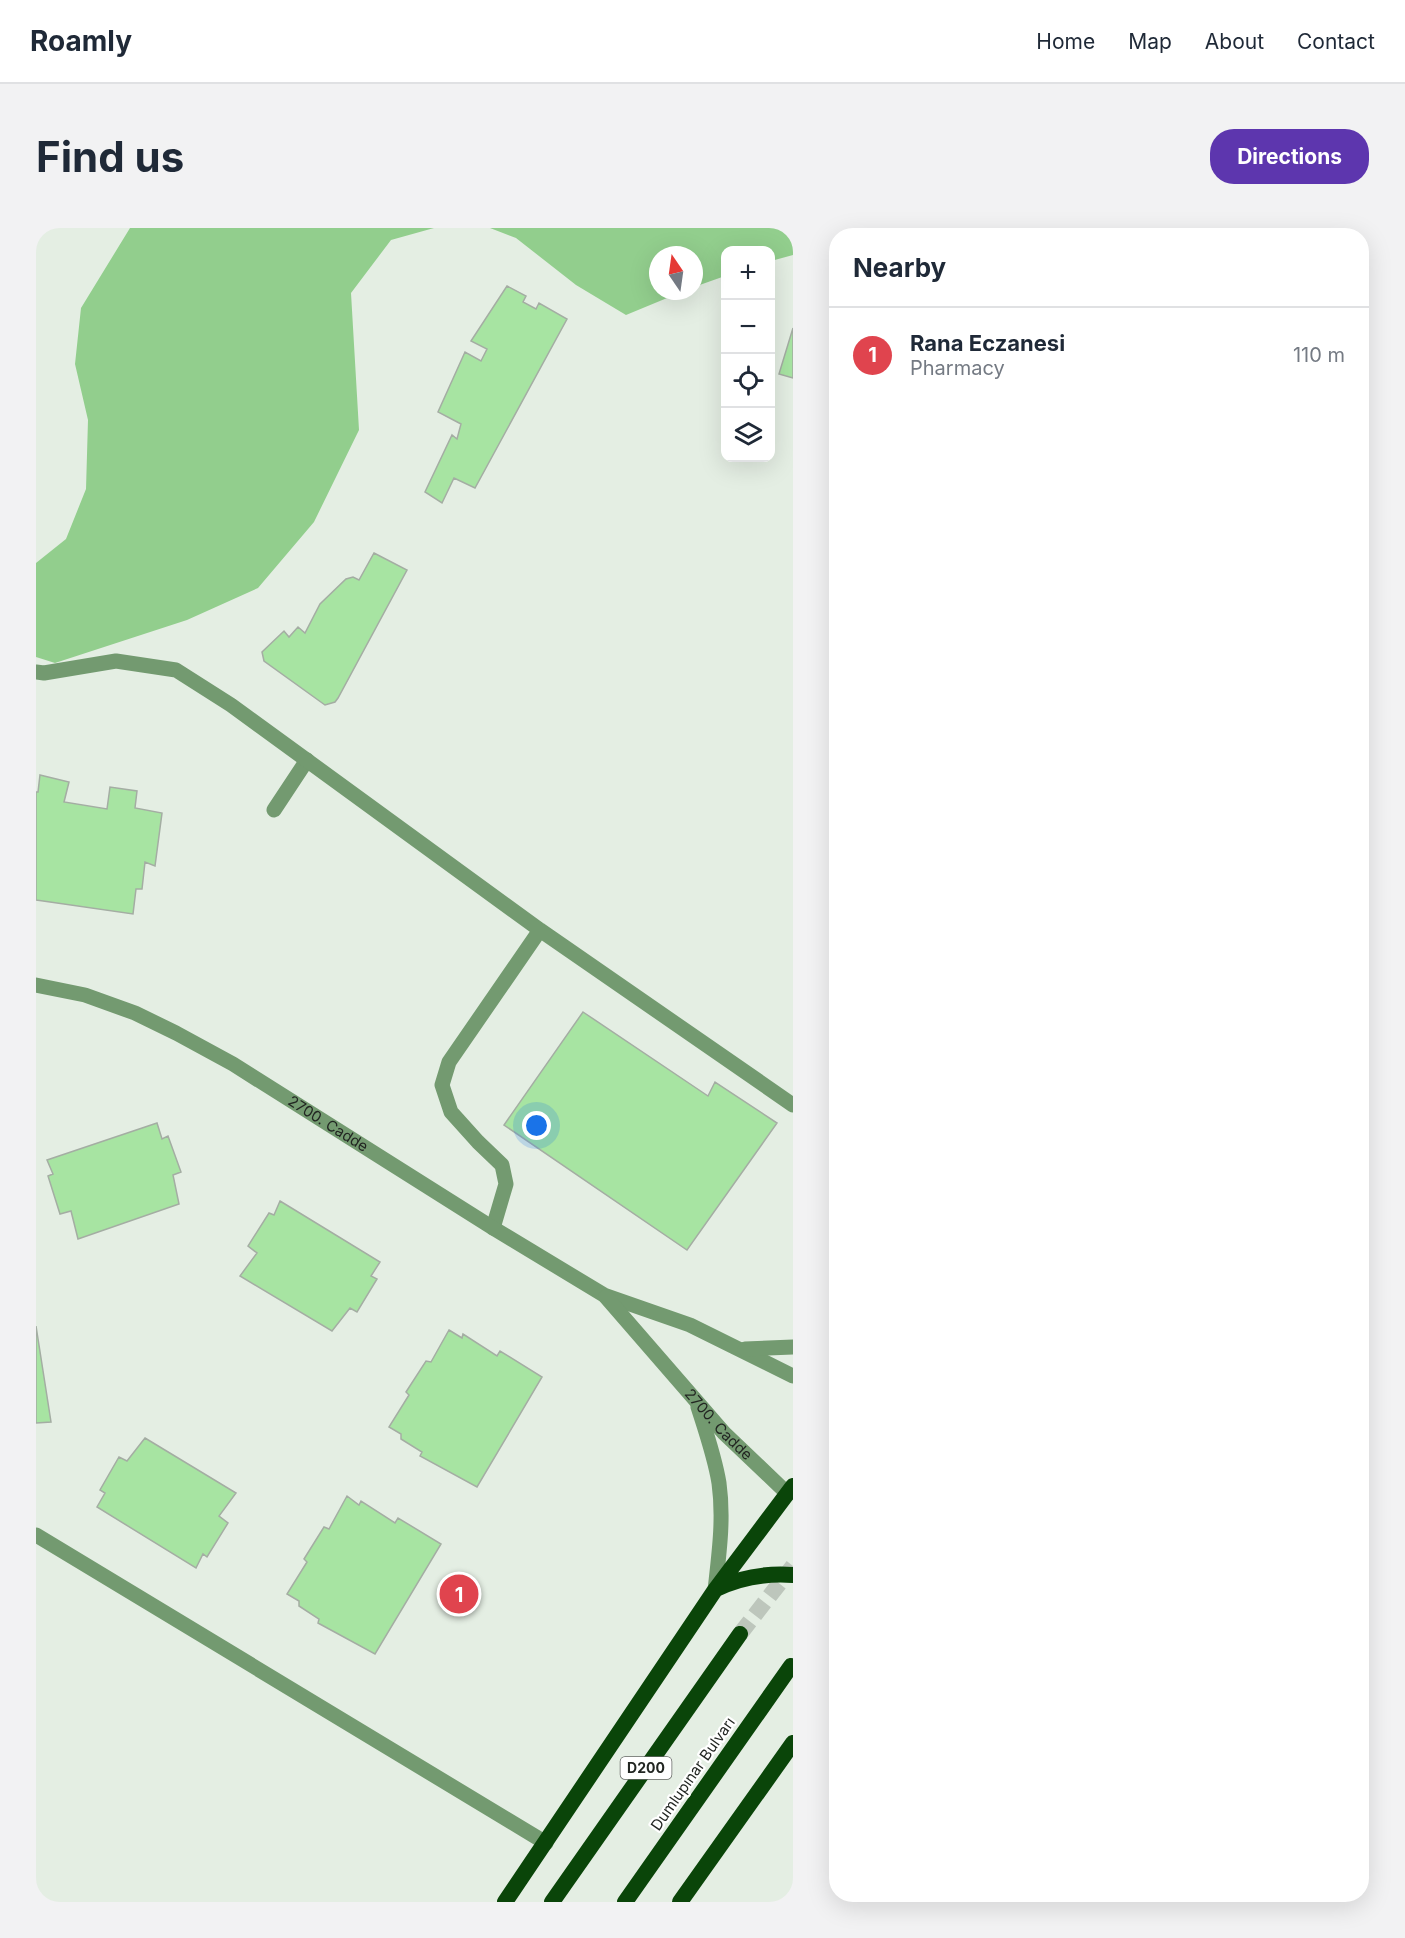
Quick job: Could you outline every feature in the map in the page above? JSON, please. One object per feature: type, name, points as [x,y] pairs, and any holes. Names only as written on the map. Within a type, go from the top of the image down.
[{"type":"highway","points":[[505,1902],[715,1590],[791,1493]]},
{"type":"highway","points":[[715,1590],[731,1581],[752,1576],[793,1575]]},
{"type":"highway","name":"D200","points":[[552,1902],[741,1634]]},
{"type":"highway","name":"Dumlupınar Bulvarı","points":[[625,1902],[791,1666]]},
{"type":"highway","points":[[680,1902],[793,1743]]},
{"type":"street","points":[[36,672],[44,673],[116,661],[176,670],[231,705],[540,930],[793,1105]]},
{"type":"street","points":[[274,810],[307,760]]},
{"type":"street","points":[[493,1228],[506,1184],[502,1165],[451,1112],[442,1085],[449,1062],[540,930]]},
{"type":"street","name":"2700. Cadde","points":[[36,985],[85,995],[135,1013],[176,1033],[233,1064],[604,1295],[690,1324],[793,1376]]},
{"type":"street","name":"2700. Cadde","points":[[604,1295],[743,1453],[791,1493]]},
{"type":"street","points":[[741,1349],[793,1347]]},
{"type":"street","points":[[697,1401],[714,1462],[721,1503],[721,1544],[715,1590]]},
{"type":"street","points":[[36,1535],[546,1843]]},
{"type":"green space","points":[[130,228],[434,228],[391,240],[351,293],[359,430],[314,522],[258,588],[187,620],[55,663],[36,657],[36,563],[66,539],[86,489],[88,420],[75,364],[81,308]]},
{"type":"green space","points":[[490,228],[793,228],[793,255],[775,260],[775,246],[721,246],[721,277],[703,284],[703,246],[649,246],[649,300],[662,300],[626,315],[576,285],[516,238]]},
{"type":"building","points":[[507,286],[526,296],[523,302],[536,309],[539,303],[567,319],[475,488],[454,478],[442,503],[425,492],[452,435],[457,439],[461,424],[438,412],[465,352],[481,361],[487,349],[471,341]]},
{"type":"building","points":[[793,328],[793,378],[779,374]]},
{"type":"building","points":[[374,553],[407,570],[338,698],[335,702],[325,705],[264,661],[262,652],[284,631],[289,637],[298,627],[305,633],[320,604],[346,579],[353,577],[359,580]]},
{"type":"building","points":[[40,775],[69,782],[64,802],[107,809],[110,787],[137,791],[135,808],[162,813],[155,866],[145,862],[142,889],[136,889],[133,914],[36,900],[36,792],[38,792]]},
{"type":"building","points":[[583,1012],[708,1096],[715,1082],[777,1123],[687,1250],[504,1125]]},
{"type":"building","points":[[157,1123],[162,1139],[168,1136],[181,1172],[173,1175],[179,1204],[78,1239],[71,1211],[60,1214],[48,1176],[53,1174],[47,1160]]},
{"type":"building","points":[[280,1201],[380,1262],[371,1276],[377,1279],[357,1312],[350,1308],[332,1331],[240,1276],[257,1253],[248,1246],[269,1213],[274,1215]]},
{"type":"building","points":[[36,1326],[51,1422],[36,1423]]},
{"type":"building","points":[[449,1330],[462,1338],[463,1334],[497,1356],[500,1351],[542,1377],[477,1487],[420,1456],[422,1452],[401,1439],[401,1434],[389,1427],[409,1395],[406,1392],[426,1361],[431,1362]]},
{"type":"building","points":[[145,1438],[236,1493],[219,1516],[228,1523],[207,1557],[203,1554],[196,1568],[97,1507],[105,1493],[100,1490],[119,1457],[127,1461]]},
{"type":"building","points":[[347,1496],[359,1505],[361,1501],[395,1523],[398,1518],[441,1544],[375,1654],[318,1623],[319,1619],[299,1606],[299,1601],[287,1594],[307,1562],[304,1559],[324,1527],[329,1529]]},
{"type":"tunnel","points":[[740,1634],[793,1566]]},
{"type":"place","name":"Rana Eczanesi","points":[[459,1594]]}]
